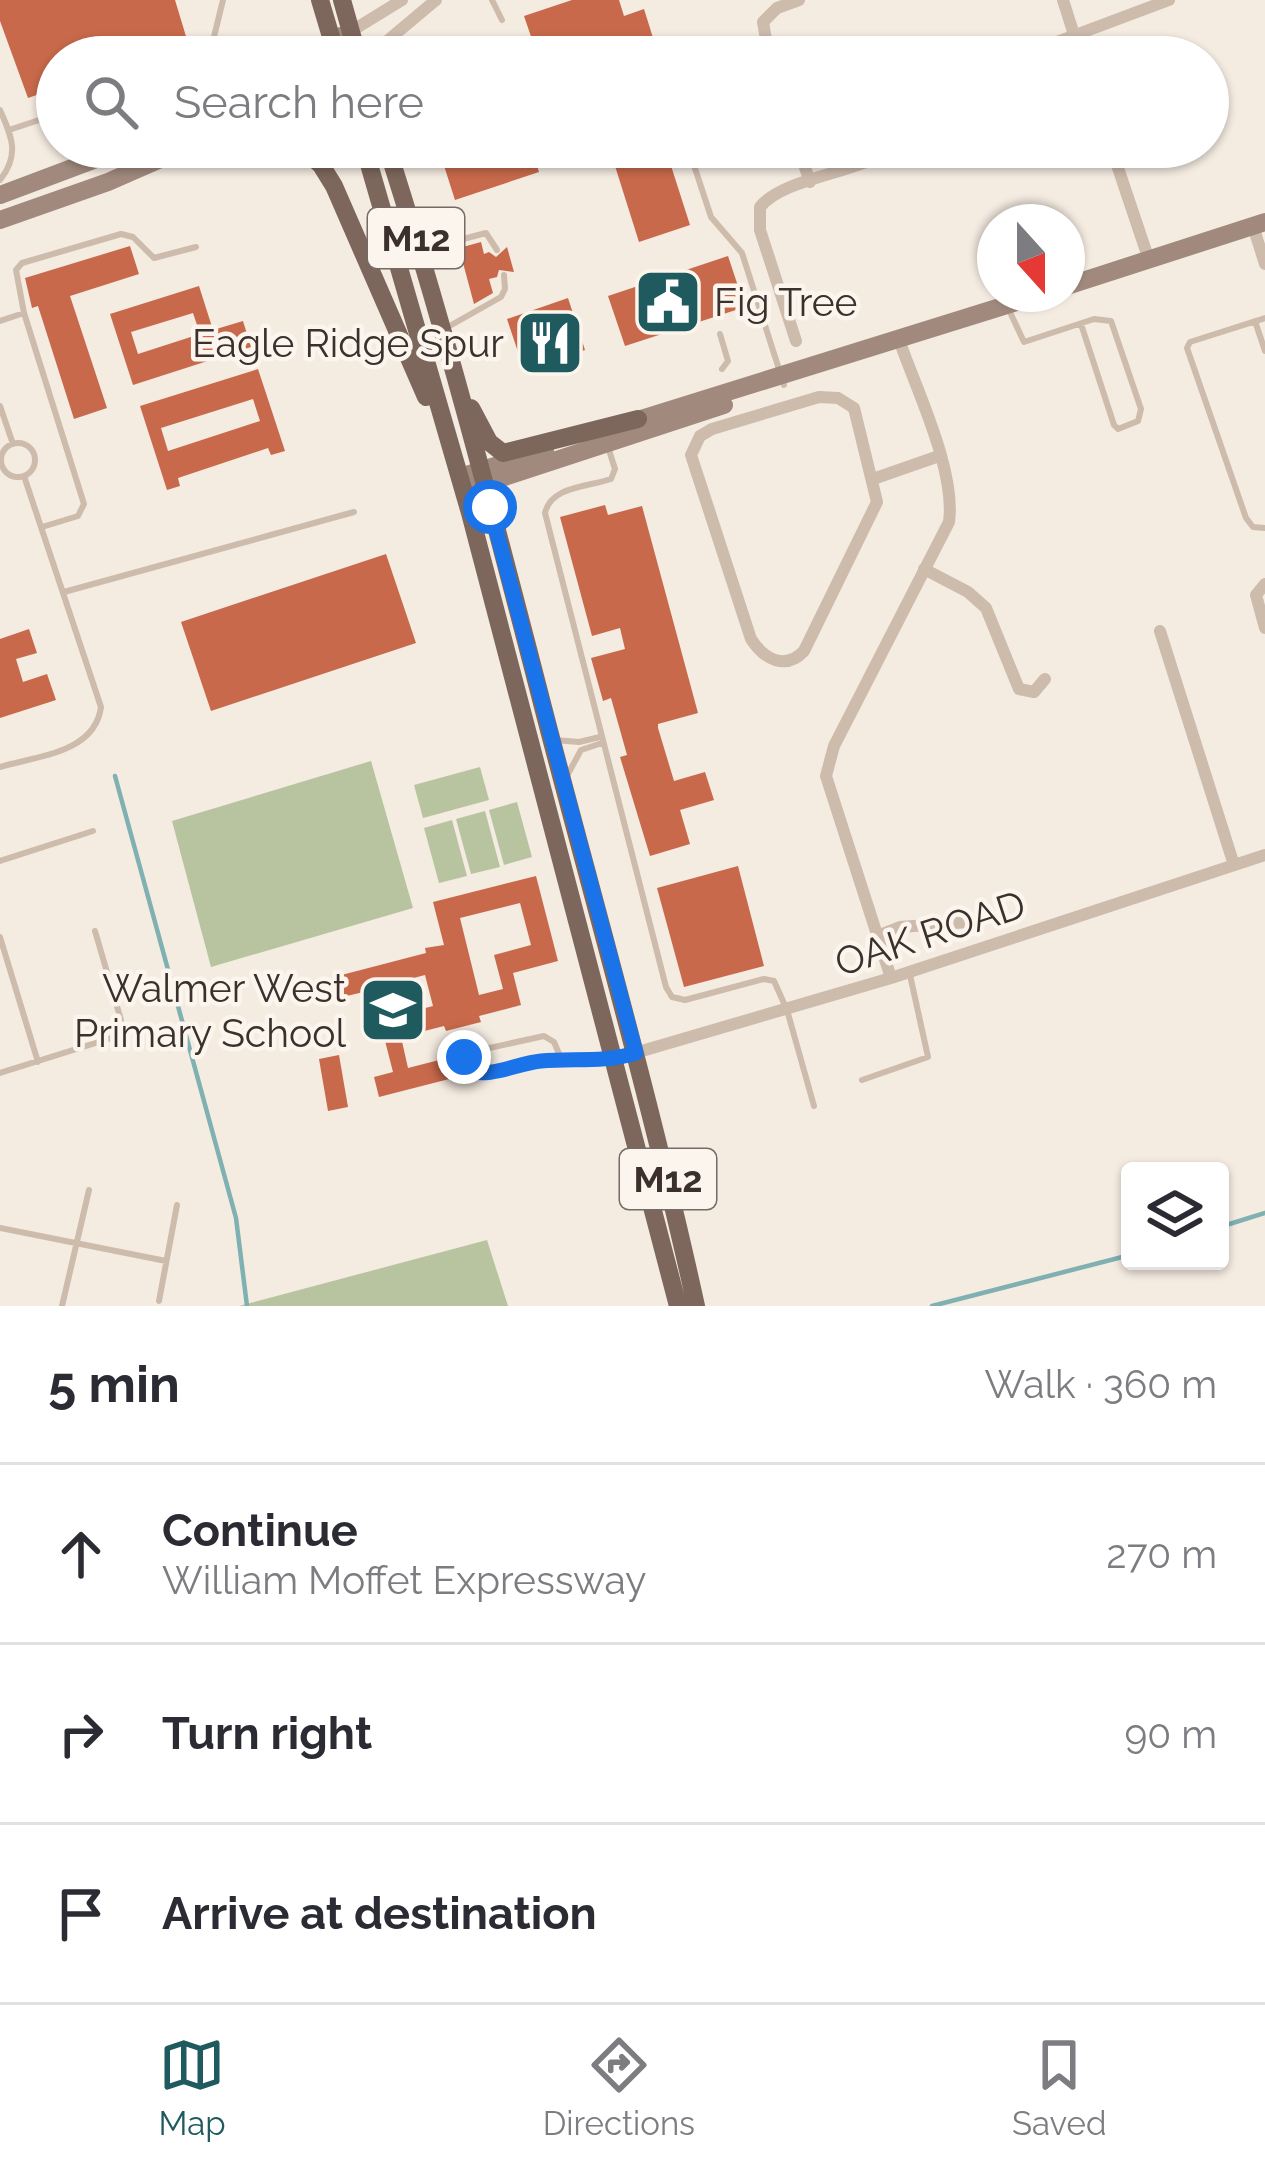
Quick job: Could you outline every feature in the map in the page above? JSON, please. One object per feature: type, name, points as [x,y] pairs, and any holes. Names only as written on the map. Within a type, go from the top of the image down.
[{"type":"main road","points":[[320,0],[336,36]]},
{"type":"main road","points":[[339,36],[342,0]]},
{"type":"main road","points":[[323,168],[426,397],[441,413]]},
{"type":"main road","name":"M12","points":[[370,168],[441,413],[472,481],[552,740],[636,1053],[696,1306]]},
{"type":"main road","name":"M12","points":[[394,168],[458,389],[472,481],[611,1060],[678,1306]]},
{"type":"main road","points":[[458,389],[489,442],[503,453],[638,419]]},
{"type":"street","points":[[349,36],[402,0]]},
{"type":"street","points":[[393,36],[436,0]]},
{"type":"street","points":[[763,36],[763,22],[777,8],[799,0]]},
{"type":"street","points":[[1063,0],[1074,35],[1169,0]]},
{"type":"street","points":[[0,195],[72,168]]},
{"type":"street","points":[[0,220],[140,168]]},
{"type":"street","points":[[805,168],[810,182]]},
{"type":"street","points":[[796,340],[758,214],[771,195],[854,168]]},
{"type":"street","points":[[1118,168],[1149,260]]},
{"type":"street","points":[[1085,280],[1259,224],[1265,264]]},
{"type":"street","points":[[472,481],[607,444],[991,312]]},
{"type":"street","points":[[472,481],[638,419],[902,348],[994,312]]},
{"type":"street","points":[[891,978],[830,795],[827,765],[944,536],[951,513],[939,457],[902,348]]},
{"type":"street","points":[[838,398],[856,413],[873,479],[876,508],[803,651],[786,662],[761,653],[751,639],[694,469],[696,442],[712,429],[796,401],[838,398]]},
{"type":"street","points":[[873,479],[939,457]]},
{"type":"street","points":[[924,569],[968,592],[986,608],[1019,689],[1034,692],[1045,679]]},
{"type":"street","points":[[1265,584],[1256,595],[1265,628]]},
{"type":"street","points":[[1160,631],[1234,865]]},
{"type":"street","name":"OAK ROAD","points":[[611,1060],[891,978],[1265,855]]},
{"type":"street","points":[[877,936],[900,927],[968,922]]},
{"type":"lane","points":[[214,36],[223,0]]},
{"type":"lane","points":[[492,0],[502,20]]},
{"type":"lane","points":[[0,110],[14,145],[12,161],[0,180]]},
{"type":"lane","points":[[9,130],[36,121]]},
{"type":"lane","points":[[695,168],[711,217],[742,253],[782,380]]},
{"type":"lane","points":[[414,232],[440,245],[483,232],[497,250]]},
{"type":"lane","points":[[41,527],[78,516],[84,504],[14,276],[22,263],[121,234],[133,237],[154,258],[196,247]]},
{"type":"lane","points":[[443,331],[505,291],[504,275]]},
{"type":"lane","points":[[1014,312],[1024,342],[1081,324],[1107,318],[1114,326],[1141,409],[1138,421],[1123,430],[1114,425],[1081,324]]},
{"type":"lane","points":[[0,321],[24,313]]},
{"type":"lane","points":[[1265,318],[1190,342],[1187,348],[1246,518],[1253,527],[1265,528]]},
{"type":"lane","points":[[1255,321],[1265,351]]},
{"type":"lane","points":[[720,334],[728,361],[722,369]]},
{"type":"lane","points":[[0,406],[13,444]]},
{"type":"lane","points":[[13,444],[28,446],[34,454],[32,469],[24,476],[8,473],[1,465],[4,450],[13,444]]},
{"type":"lane","points":[[607,444],[615,470],[611,479],[557,494],[547,502],[545,513],[668,991],[675,998],[689,999],[770,979],[778,986],[787,1010],[814,1106]]},
{"type":"lane","points":[[0,766],[82,742],[99,719],[101,707],[24,476]]},
{"type":"lane","points":[[64,592],[354,512]]},
{"type":"lane","points":[[552,740],[601,740]]},
{"type":"lane","points":[[564,786],[576,754],[601,740]]},
{"type":"lane","points":[[0,861],[93,831]]},
{"type":"lane","points":[[0,1073],[114,1040],[120,1032],[122,1020],[95,931]]},
{"type":"lane","points":[[0,937],[38,1062]]},
{"type":"lane","points":[[862,1080],[928,1057],[910,972]]},
{"type":"lane","points":[[563,1063],[554,1042],[544,1036],[471,1052],[464,1060],[474,1074],[544,1061],[563,1063],[611,1060]]},
{"type":"lane","points":[[62,1306],[89,1190]]},
{"type":"lane","points":[[159,1301],[177,1205]]},
{"type":"lane","points":[[0,1228],[166,1261]]},
{"type":"green space","points":[[371,761],[413,908],[211,967],[172,821]]},
{"type":"green space","points":[[480,767],[489,800],[423,818],[414,785]]},
{"type":"green space","points":[[517,802],[532,857],[504,865],[489,810]]},
{"type":"green space","points":[[485,811],[500,867],[471,874],[456,819]]},
{"type":"green space","points":[[452,820],[467,876],[439,883],[424,828]]},
{"type":"green space","points":[[487,1240],[508,1306],[239,1306]]},
{"type":"building","points":[[0,0],[175,0],[186,36],[36,36],[36,95],[28,98],[0,21]]},
{"type":"building","points":[[572,0],[619,0],[624,16],[644,9],[652,36],[531,36],[524,16]]},
{"type":"building","points":[[445,168],[538,168],[539,172],[455,200]]},
{"type":"building","points":[[616,168],[672,168],[690,225],[639,242]]},
{"type":"building","points":[[481,242],[484,254],[496,257],[507,247],[514,272],[499,270],[497,277],[489,279],[493,293],[474,304],[459,248]]},
{"type":"building","points":[[130,246],[139,274],[70,296],[107,408],[74,419],[25,278]]},
{"type":"building","points":[[728,256],[745,307],[625,346],[608,296]]},
{"type":"building","points":[[199,286],[213,330],[243,321],[251,347],[133,385],[110,314]],"holes":[[[193,313],[200,334],[138,354],[131,332]]]},
{"type":"building","points":[[568,298],[585,350],[524,370],[507,319]]},
{"type":"building","points":[[258,369],[285,451],[271,455],[268,448],[178,478],[180,486],[167,490],[140,406]],"holes":[[[253,399],[260,421],[168,451],[161,428]]]},
{"type":"building","points":[[605,505],[608,515],[642,506],[698,713],[658,724],[658,728],[674,781],[705,772],[714,800],[680,810],[690,844],[650,856],[620,757],[627,755],[611,698],[603,701],[591,658],[625,649],[620,628],[592,636],[560,517]]},
{"type":"building","points":[[386,554],[416,643],[211,711],[181,622]]},
{"type":"building","points":[[29,629],[37,653],[16,659],[23,682],[47,674],[56,700],[0,718],[0,639]]},
{"type":"building","points":[[738,866],[764,966],[684,987],[657,888]]},
{"type":"building","points":[[536,876],[558,961],[513,973],[521,1005],[479,1016],[481,1022],[401,1037],[408,1068],[447,1058],[453,1078],[379,1097],[374,1077],[393,1072],[372,990],[334,999],[330,978],[444,945],[433,902]],"holes":[[[520,903],[531,945],[494,955],[503,989],[479,995],[460,918]],[[425,975],[433,1006],[395,1016],[387,985]]]},
{"type":"building","points":[[339,1055],[348,1107],[328,1111],[319,1059]]},
{"type":"waterway","points":[[115,776],[236,1218],[247,1306]]},
{"type":"waterway","points":[[1229,1224],[1265,1213]]},
{"type":"waterway","points":[[932,1306],[1121,1257]]},
{"type":"place","name":"Fig Tree","points":[[668,302]]},
{"type":"place","name":"Eagle Ridge Spur","points":[[550,343]]},
{"type":"place","name":"Walmer West Primary School","points":[[393,1010]]},
{"type":"route","points":[[464,1057],[467,1070],[478,1074],[544,1061],[600,1061],[636,1053],[490,507]]}]
